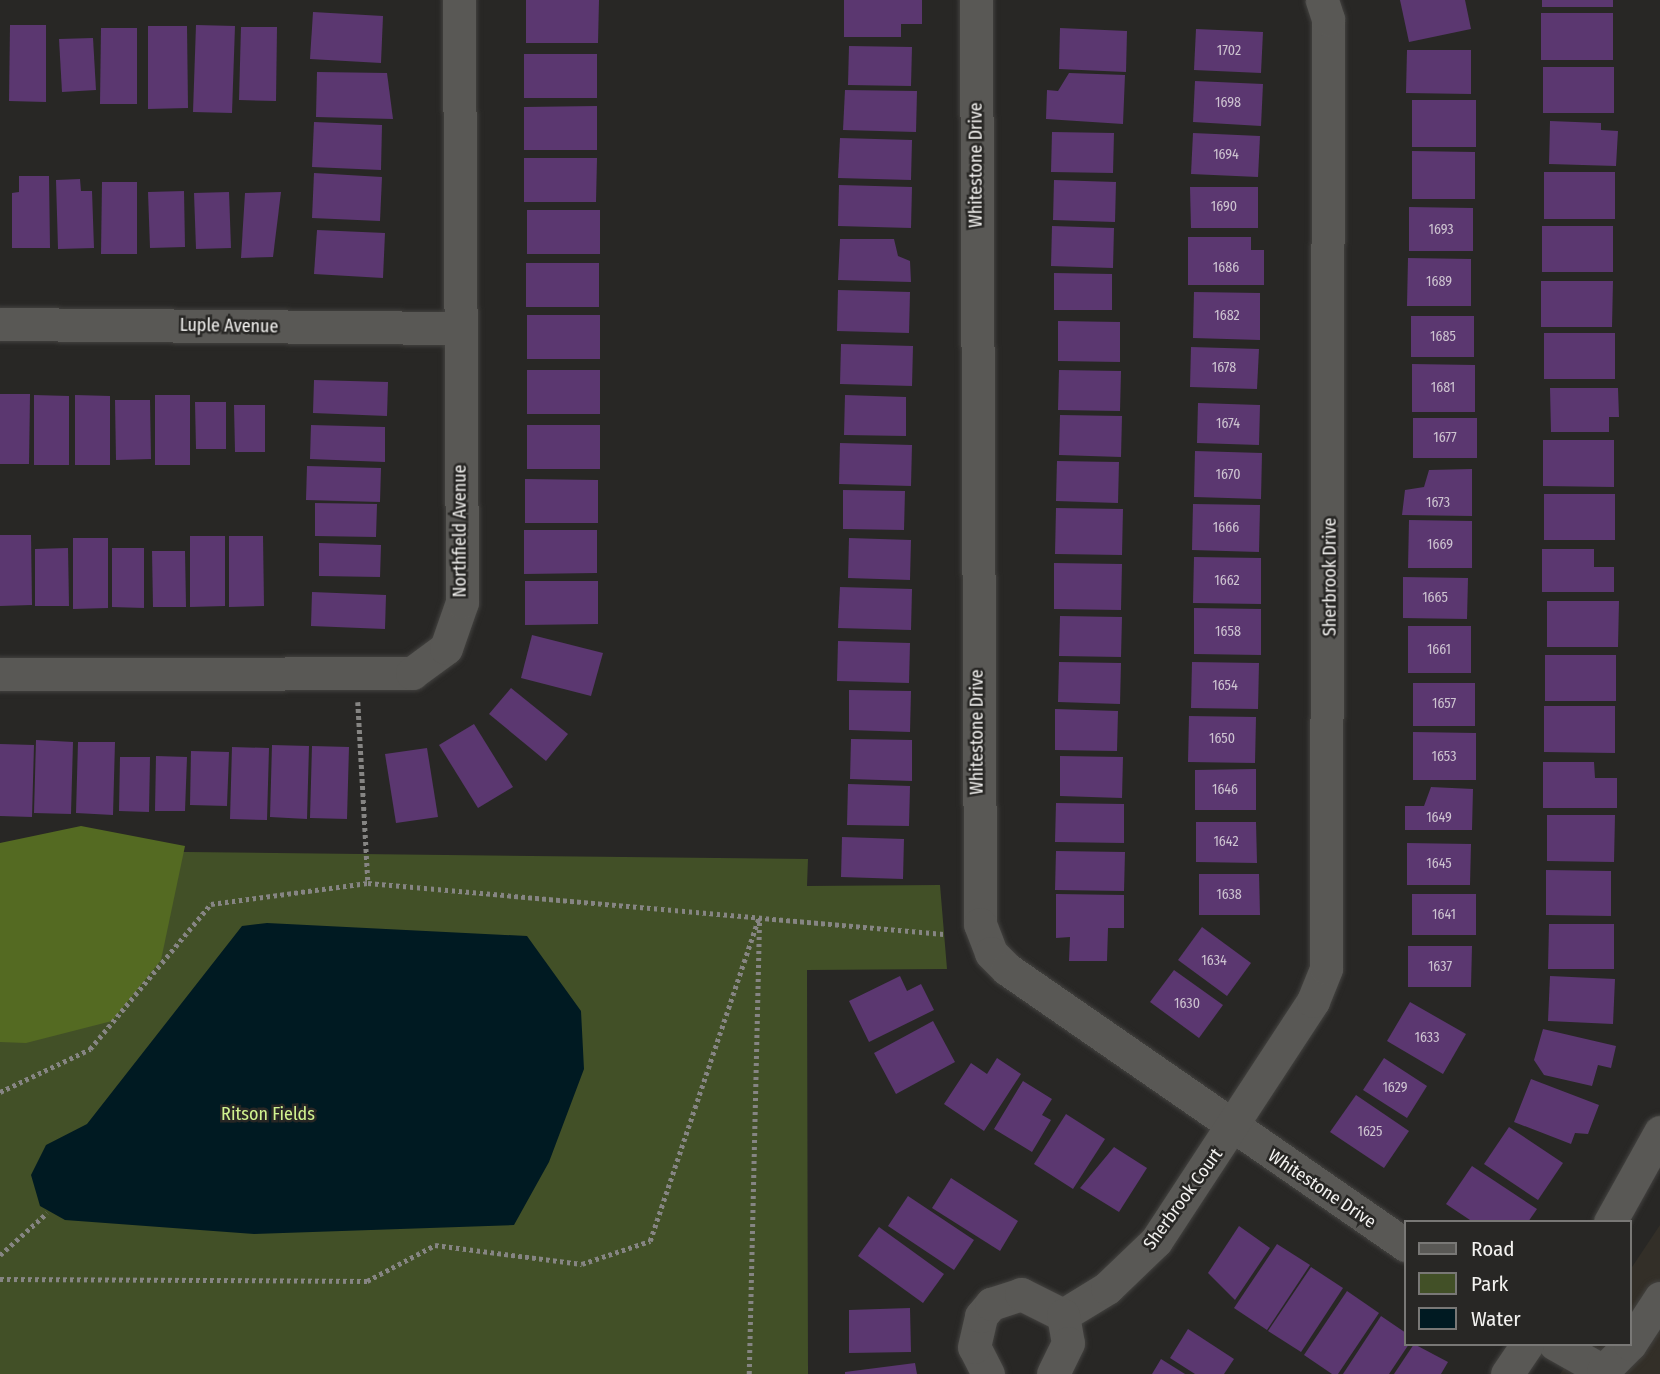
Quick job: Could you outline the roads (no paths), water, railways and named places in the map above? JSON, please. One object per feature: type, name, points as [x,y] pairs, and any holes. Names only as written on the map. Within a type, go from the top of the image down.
[{"type":"street","name":"Northfield Avenue","points":[[0,674],[412,673],[446,648],[461,602],[459,0]]},
{"type":"street","name":"Whitestone Drive","points":[[976,0],[980,924],[991,953],[1007,969],[1233,1130],[1404,1244]]},
{"type":"street","name":"Sherbrook Drive","points":[[1233,1130],[1313,1001],[1331,932],[1328,32],[1322,0]]},
{"type":"street","name":"Luple Avenue","points":[[0,324],[458,328]]},
{"type":"street","name":"Sherbrook Court","points":[[1063,1315],[1107,1287],[1156,1241],[1233,1130]]},
{"type":"street","points":[[1611,1220],[1660,1132]]},
{"type":"street","points":[[988,1374],[974,1347],[975,1331],[991,1304],[1021,1294],[1063,1315],[1068,1343],[1053,1374]]},
{"type":"street","points":[[1632,1341],[1660,1298]]},
{"type":"street","points":[[1507,1374],[1526,1346]]},
{"type":"street","points":[[1559,1346],[1603,1371],[1628,1346]]},
{"type":"water","points":[[267,923],[527,936],[581,1011],[584,1069],[549,1162],[514,1225],[254,1234],[65,1220],[40,1206],[31,1175],[46,1145],[87,1124],[242,926]]},
{"type":"park label","name":"Ritson Fields","points":[[268,1114]]}]
